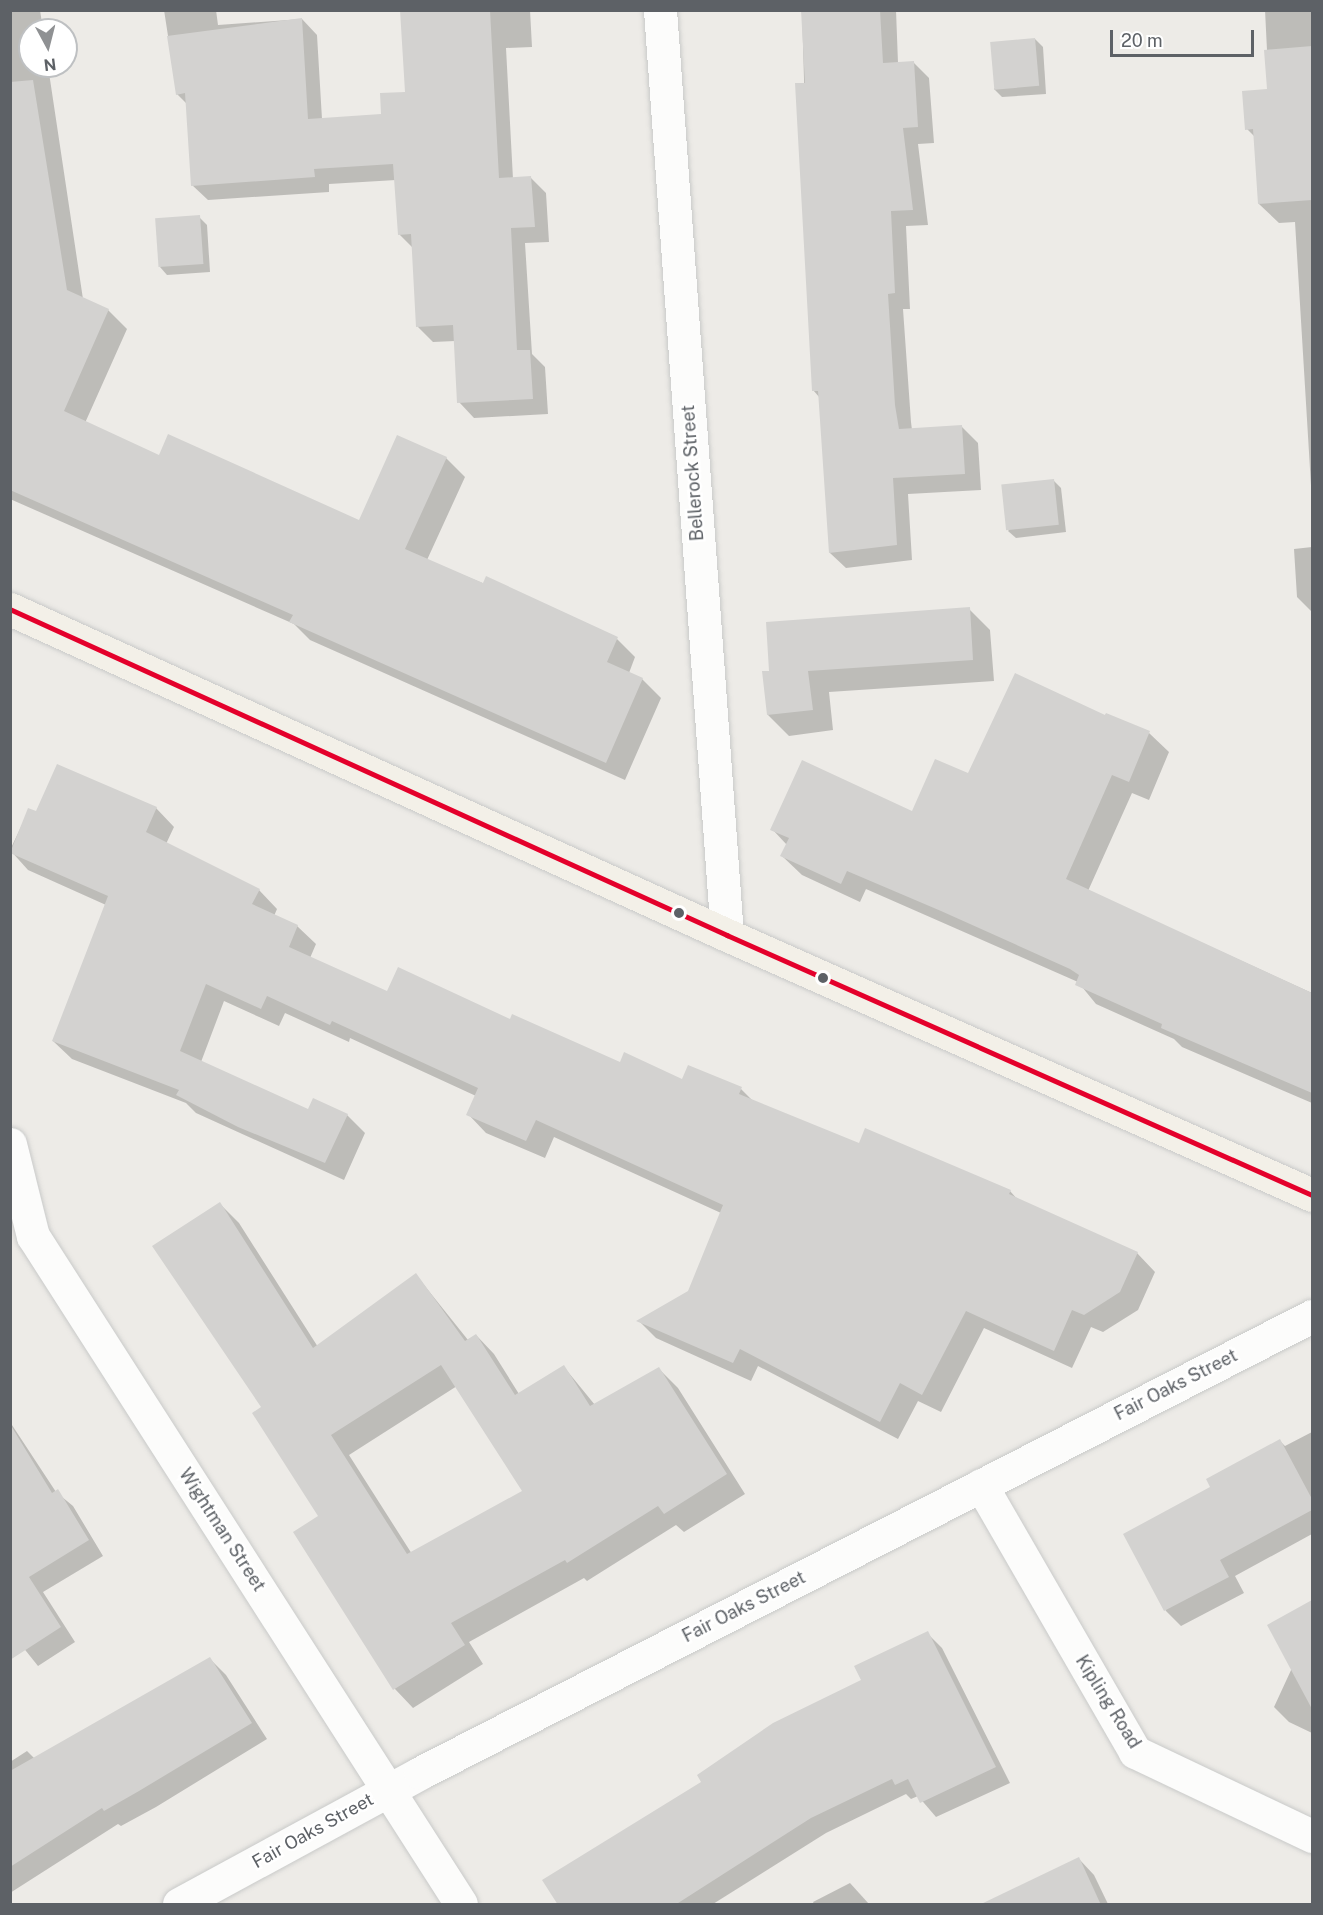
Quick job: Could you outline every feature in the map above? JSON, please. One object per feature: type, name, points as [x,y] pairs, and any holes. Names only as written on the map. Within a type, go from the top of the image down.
[{"type":"main road","points":[[10,609],[727,935],[1312,1195]]},
{"type":"street","name":"Bellerock Street","points":[[660,10],[727,935]]},
{"type":"street","name":"Wightman Street","points":[[10,1144],[33,1236],[461,1905]]},
{"type":"street","name":"Fair Oaks Street","points":[[179,1905],[388,1790],[1312,1316]]},
{"type":"street","name":"Kipling Road","points":[[981,1485],[1135,1752],[1312,1836]]},
{"type":"building","points":[[400,10],[490,10],[499,178],[531,176],[535,227],[511,228],[517,350],[530,350],[533,399],[457,403],[453,325],[416,327],[411,234],[398,235],[393,164],[314,169],[315,177],[191,186],[185,93],[176,95],[167,36],[302,18],[308,119],[381,114],[380,93],[405,92]]},
{"type":"building","points":[[801,10],[880,10],[883,63],[914,61],[918,127],[903,128],[913,210],[891,211],[895,293],[888,294],[895,405],[899,429],[962,425],[965,474],[893,478],[897,545],[829,553],[818,391],[812,391],[795,83],[805,83]]},
{"type":"building","points":[[1035,38],[1039,86],[994,90],[990,42]]},
{"type":"building","points":[[1312,46],[1312,200],[1258,204],[1253,129],[1245,130],[1242,91],[1267,89],[1264,50]]},
{"type":"building","points":[[33,80],[67,290],[109,309],[64,411],[159,455],[168,434],[359,520],[397,435],[447,457],[405,549],[483,583],[486,576],[618,637],[607,662],[643,678],[606,763],[289,622],[293,615],[10,490],[10,82]]},
{"type":"building","points":[[200,215],[203,264],[159,267],[155,218]]},
{"type":"building","points":[[1054,479],[1059,525],[1006,530],[1001,485]]},
{"type":"building","points":[[970,607],[973,660],[808,671],[813,710],[767,715],[762,671],[769,671],[766,622]]},
{"type":"building","points":[[1015,673],[1105,715],[1106,713],[1150,731],[1129,782],[1112,775],[1066,879],[1312,993],[1312,1093],[1161,1028],[1162,1024],[1075,985],[1079,975],[1070,969],[941,911],[847,871],[841,884],[780,856],[789,838],[770,830],[802,760],[912,811],[935,759],[968,773]]},
{"type":"building","points":[[57,764],[157,807],[146,832],[260,889],[252,904],[298,925],[289,947],[387,991],[398,967],[510,1019],[512,1014],[620,1062],[624,1052],[682,1079],[688,1065],[742,1087],[739,1094],[859,1143],[865,1128],[1011,1190],[1009,1194],[1138,1252],[1120,1292],[1084,1315],[1072,1310],[1054,1351],[966,1311],[922,1395],[900,1383],[880,1422],[740,1349],[733,1363],[636,1321],[688,1291],[723,1205],[536,1120],[526,1141],[466,1115],[478,1088],[332,1021],[330,1025],[267,996],[261,1009],[206,984],[180,1051],[308,1109],[313,1098],[348,1114],[325,1163],[238,1127],[176,1095],[179,1090],[52,1041],[108,896],[10,853],[28,808],[36,811]]},
{"type":"building","points":[[220,1202],[313,1348],[416,1273],[465,1341],[476,1334],[515,1395],[564,1365],[590,1406],[659,1367],[727,1474],[664,1514],[658,1506],[567,1563],[565,1560],[451,1623],[465,1645],[393,1690],[293,1532],[318,1516],[252,1413],[261,1407],[152,1246]],"holes":[[[441,1365],[522,1491],[407,1554],[331,1435]]]},
{"type":"building","points":[[10,1424],[52,1493],[58,1489],[89,1540],[29,1577],[61,1627],[10,1660]]},
{"type":"building","points":[[1280,1439],[1312,1499],[1312,1510],[1220,1560],[1229,1577],[1164,1611],[1123,1534],[1210,1487],[1206,1479]]},
{"type":"building","points":[[1312,1600],[1312,1709],[1267,1625]]},
{"type":"building","points":[[928,1631],[996,1767],[920,1803],[908,1779],[895,1785],[892,1779],[811,1818],[675,1905],[558,1905],[542,1880],[701,1782],[697,1775],[773,1723],[861,1680],[854,1666]]},
{"type":"building","points":[[210,1657],[252,1723],[104,1811],[102,1808],[10,1867],[10,1771]]},
{"type":"building","points":[[1079,1857],[1101,1905],[979,1905]]},
{"type":"transit line","points":[[10,609],[727,935],[1312,1195]]}]
